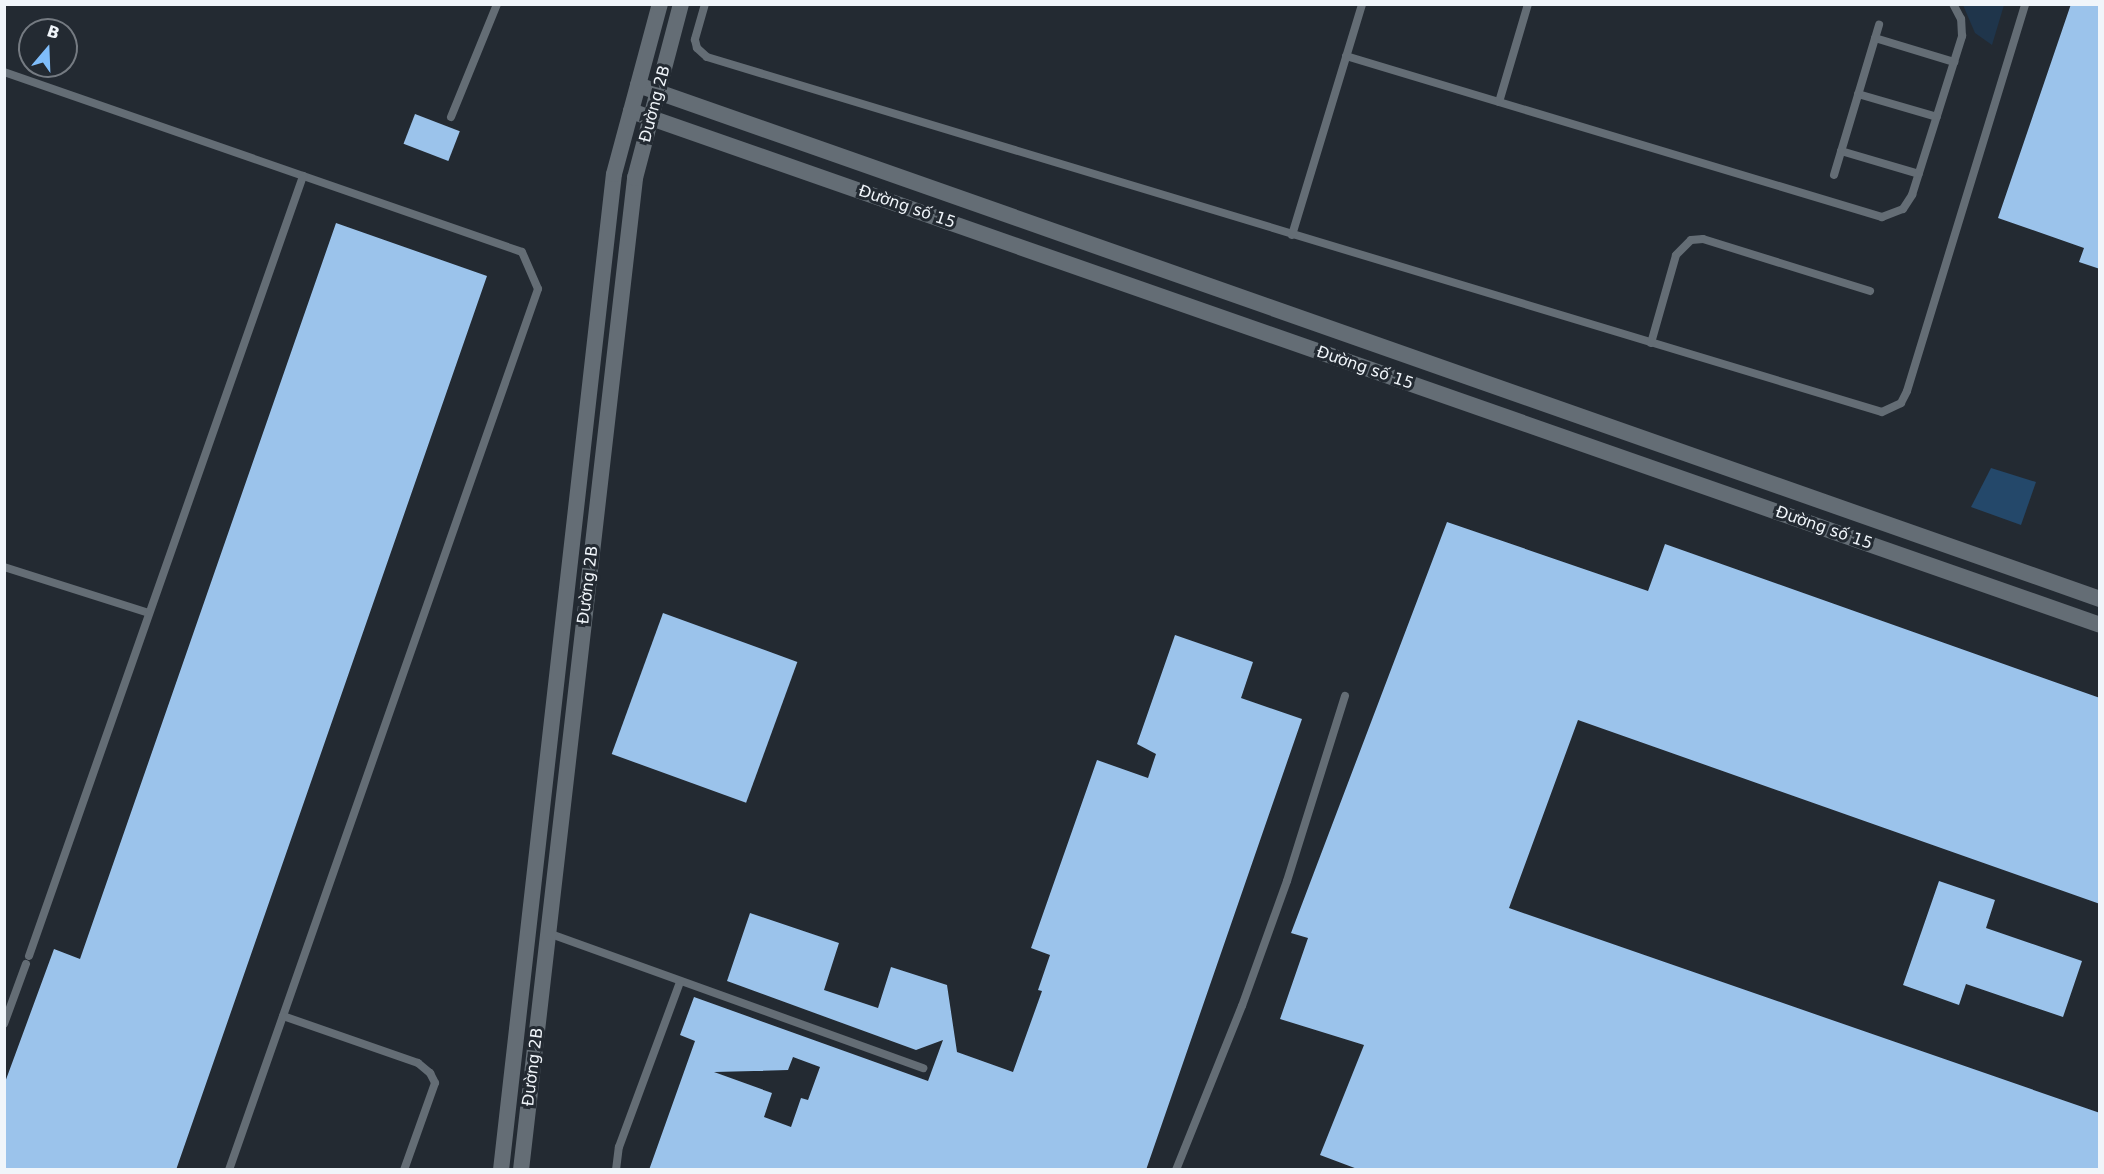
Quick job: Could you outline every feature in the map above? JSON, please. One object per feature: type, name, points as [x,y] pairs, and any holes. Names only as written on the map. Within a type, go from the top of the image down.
[{"type":"street","name":"Đường 2B","points":[[501,1170],[614,174],[660,4]]},
{"type":"street","name":"Đường 2B","points":[[521,1170],[635,178],[681,4]]},
{"type":"street","name":"Đường số 15","points":[[638,85],[2100,599]]},
{"type":"street","name":"Đường số 15","points":[[631,111],[2100,625]]},
{"type":"lane","points":[[451,117],[497,4]]},
{"type":"lane","points":[[705,4],[695,40],[697,48],[707,57],[1874,411],[1889,410],[1901,403],[2025,4]]},
{"type":"lane","points":[[1292,235],[1362,4]]},
{"type":"lane","points":[[1498,102],[1528,4]]},
{"type":"lane","points":[[1346,56],[1875,217],[1889,216],[1903,209],[1919,174],[1954,62],[1963,27],[1953,4]]},
{"type":"lane","points":[[1834,175],[1879,25]]},
{"type":"lane","points":[[1875,38],[1954,62]]},
{"type":"lane","points":[[4,72],[522,252],[538,289],[229,1170]]},
{"type":"lane","points":[[1858,94],[1937,117]]},
{"type":"lane","points":[[1841,151],[1919,174]]},
{"type":"lane","points":[[4,1024],[303,176]]},
{"type":"lane","points":[[1651,344],[1676,255],[1691,240],[1703,239],[1870,291]]},
{"type":"lane","points":[[4,567],[149,613]]},
{"type":"lane","points":[[1176,1170],[1253,975],[1345,696]]},
{"type":"lane","points":[[548,933],[922,1068]]},
{"type":"lane","points":[[616,1170],[619,1147],[680,982]]},
{"type":"lane","points":[[283,1016],[418,1063],[430,1072],[435,1083],[404,1170]]},
{"type":"shaded area","points":[[1963,5],[2004,5],[1992,45],[1975,33]]},
{"type":"shaded area","points":[[1991,468],[2036,482],[2021,525],[1971,507]]},
{"type":"building","points":[[2071,4],[2100,4],[2100,269],[2079,262],[2084,248],[1998,218]]},
{"type":"building","points":[[415,114],[460,131],[448,161],[404,144]]},
{"type":"building","points":[[336,223],[487,276],[176,1170],[4,1170],[4,1085],[54,949],[80,959]]},
{"type":"building","points":[[1447,522],[1648,591],[1665,544],[2100,698],[2100,904],[1578,720],[1509,908],[2100,1113],[2100,1170],[1360,1170],[1320,1155],[1364,1045],[1280,1019],[1308,938],[1291,933]]},
{"type":"building","points":[[663,613],[797,662],[746,803],[612,754]]},
{"type":"building","points":[[1175,635],[1253,662],[1241,698],[1302,719],[1146,1170],[649,1170],[695,1041],[680,1035],[694,997],[928,1081],[943,1040],[916,1050],[727,981],[750,913],[839,943],[824,990],[878,1008],[891,967],[947,985],[957,1052],[1013,1072],[1042,991],[1038,990],[1050,955],[1031,948],[1097,760],[1148,778],[1156,754],[1137,744]],"holes":[[[793,1057],[820,1067],[808,1100],[801,1098],[791,1127],[764,1117],[772,1093],[714,1072],[788,1070]]]},
{"type":"building","points":[[1939,881],[1995,900],[1986,928],[2082,961],[2063,1017],[1966,984],[1959,1005],[1903,985]]}]
